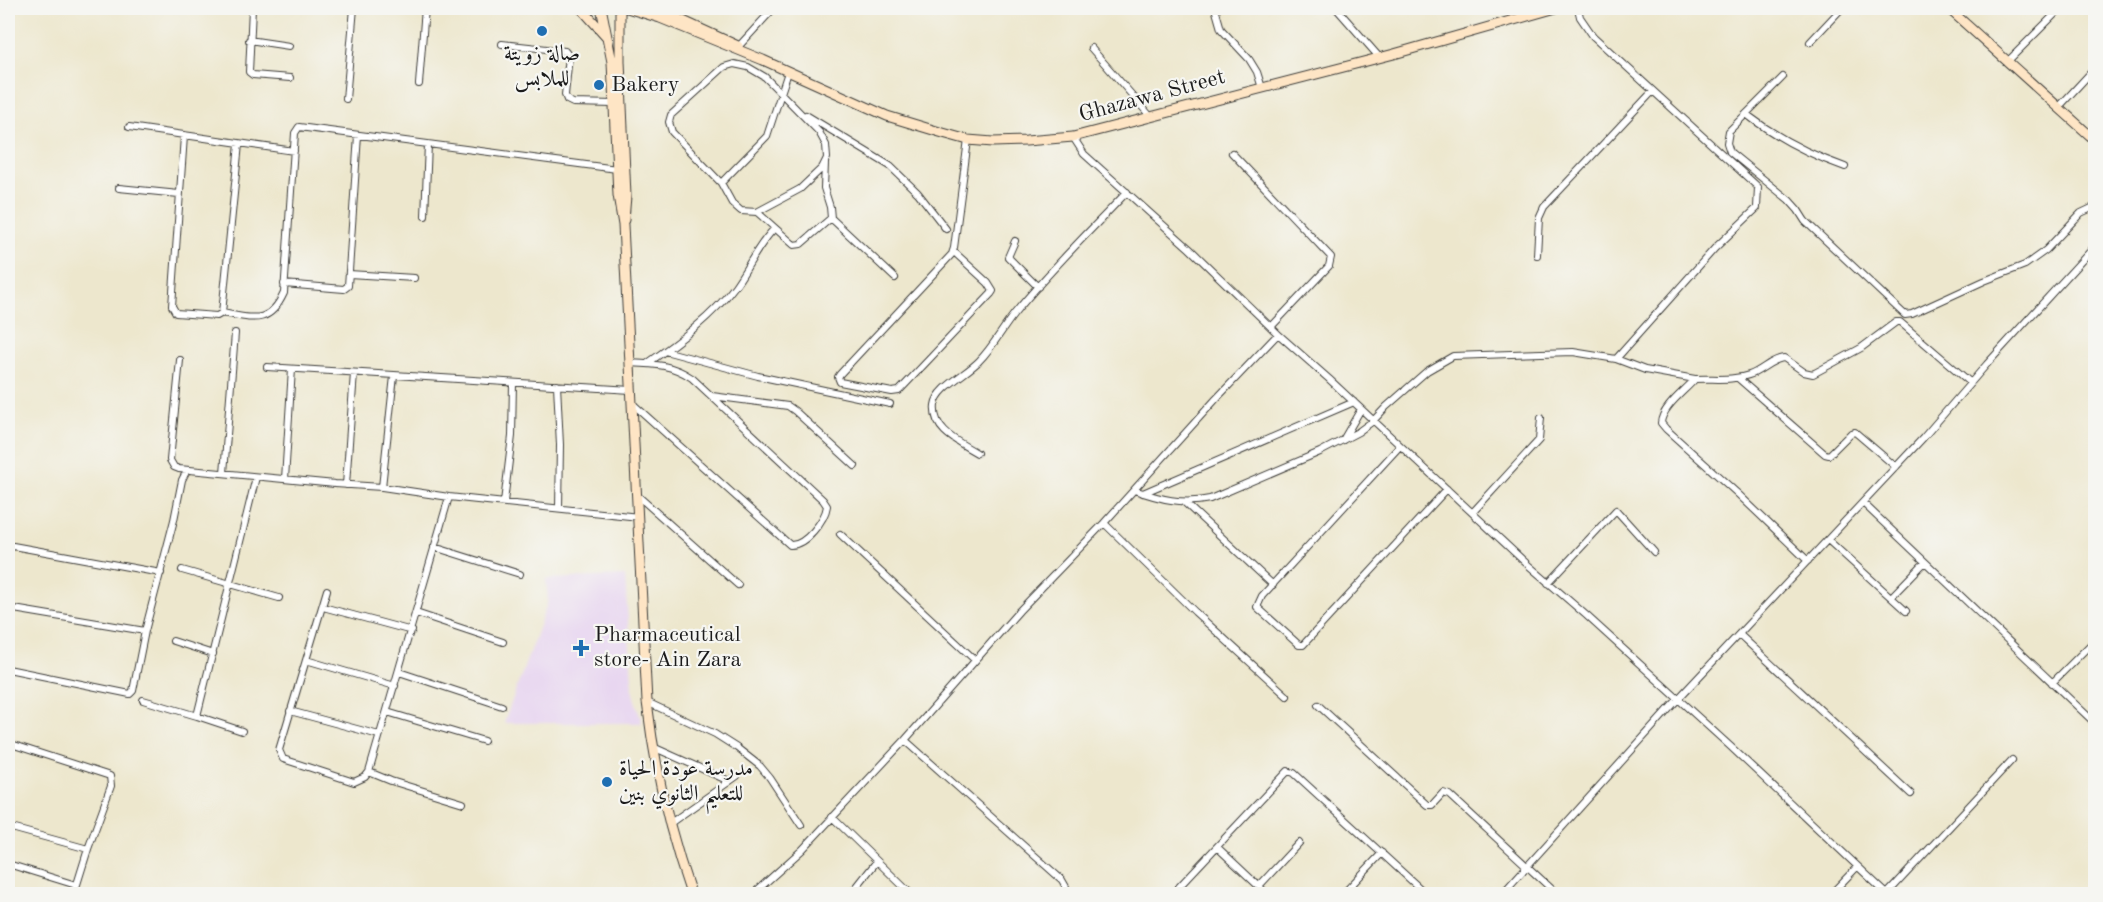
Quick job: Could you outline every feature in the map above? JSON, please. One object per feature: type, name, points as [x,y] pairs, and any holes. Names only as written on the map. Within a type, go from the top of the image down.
[{"type":"main road","points":[[581,8],[608,39]]},
{"type":"main road","points":[[622,225],[626,196],[620,8],[610,12],[598,10],[608,39],[612,62],[619,206],[633,404],[647,702],[652,747],[668,824],[691,894]]},
{"type":"main road","name":"Ghazawa Street","points":[[627,8],[660,18],[763,60],[887,116],[968,140],[1026,141],[1073,137],[1380,58],[1556,8]]},
{"type":"main road","name":"Ghazawa Street","points":[[655,8],[739,46],[763,60]]},
{"type":"main road","points":[[1947,8],[2096,141]]},
{"type":"street","points":[[252,8],[249,72],[253,75],[290,78]]},
{"type":"street","points":[[346,99],[354,8]]},
{"type":"street","points":[[419,84],[425,8]]},
{"type":"street","points":[[739,46],[774,8]]},
{"type":"street","points":[[1215,8],[1221,29],[1249,59],[1257,72],[1262,88]]},
{"type":"street","points":[[1336,8],[1380,58]]},
{"type":"street","points":[[1578,8],[1580,17],[1588,30],[1757,186],[1758,204],[1616,359]]},
{"type":"street","points":[[1810,42],[1842,8]]},
{"type":"street","points":[[2008,61],[2061,8]]},
{"type":"street","points":[[249,40],[289,46]]},
{"type":"street","points":[[502,44],[565,51],[569,56],[565,95],[567,100],[614,104]]},
{"type":"street","points":[[1091,48],[1151,117]]},
{"type":"street","points":[[734,64],[748,67],[765,76],[782,94],[819,132],[826,145],[827,158],[822,168],[800,189],[757,212],[741,211],[732,203],[721,183],[672,132],[669,122],[671,115],[724,67],[734,64]]},
{"type":"street","points":[[2058,108],[2096,67]]},
{"type":"street","points":[[721,183],[767,136],[789,72]]},
{"type":"street","points":[[1783,77],[1729,131],[1727,143],[1730,152],[1789,200],[1805,221],[1905,315],[2025,265],[2046,250],[2081,213],[2096,206]]},
{"type":"street","points":[[1537,255],[1539,218],[1544,207],[1653,91]]},
{"type":"street","points":[[798,110],[890,166],[918,193],[946,229]]},
{"type":"street","points":[[1746,114],[1783,140],[1817,157],[1845,167]]},
{"type":"street","points":[[184,136],[172,309],[176,313],[217,316],[222,313],[251,318],[268,315],[277,308],[284,293],[295,134],[299,126],[617,169]]},
{"type":"street","points":[[129,127],[294,151]]},
{"type":"street","points":[[284,284],[344,289],[348,286],[358,135]]},
{"type":"street","points":[[1073,137],[1084,154],[1190,249],[1278,334],[1678,699],[1887,894],[2012,760]]},
{"type":"street","points":[[953,251],[988,283],[993,291],[991,294],[899,391],[892,392],[840,382],[838,377],[840,374],[905,306],[953,251],[968,140]]},
{"type":"street","points":[[222,313],[239,144]]},
{"type":"street","points":[[425,216],[428,144]]},
{"type":"street","points":[[1232,153],[1330,257],[1329,266],[1272,327]]},
{"type":"street","points":[[825,161],[824,188],[831,218],[895,278]]},
{"type":"street","points":[[119,188],[179,194]]},
{"type":"street","points":[[978,453],[937,424],[934,409],[936,400],[959,376],[978,363],[1014,314],[1127,192]]},
{"type":"street","points":[[757,212],[797,246],[831,218]]},
{"type":"street","points":[[647,364],[722,302],[738,282],[757,249],[774,228]]},
{"type":"street","points":[[1015,241],[1008,257],[1038,287]]},
{"type":"street","points":[[1502,894],[1678,699],[1896,467],[2096,245]]},
{"type":"street","points":[[349,274],[414,278]]},
{"type":"street","points":[[1134,490],[1163,500],[1184,502],[1210,499],[1343,440],[1373,421],[1427,371],[1453,356],[1573,352],[1616,359],[1645,370],[1695,379],[1739,379],[1784,358],[1804,372],[1813,374],[1861,348],[1896,322],[1900,322],[1971,383]]},
{"type":"street","points":[[224,473],[235,333]]},
{"type":"street","points":[[753,894],[802,850],[905,740],[1019,611],[1104,523],[1278,334]]},
{"type":"street","points":[[665,351],[758,376],[890,404]]},
{"type":"street","points":[[180,360],[170,460],[174,467],[256,477],[382,487],[449,497],[639,517]]},
{"type":"street","points":[[629,363],[680,370],[692,378],[816,493],[827,506],[822,519],[800,543],[795,546],[790,545],[633,404]]},
{"type":"street","points":[[267,367],[631,390]]},
{"type":"street","points":[[285,479],[292,369]]},
{"type":"street","points":[[346,485],[354,373]]},
{"type":"street","points":[[382,487],[394,376]]},
{"type":"street","points":[[1695,379],[1661,416],[1661,423],[1808,561]]},
{"type":"street","points":[[1739,379],[1825,454],[1830,455],[1851,433],[1856,432],[1896,467]]},
{"type":"street","points":[[504,502],[512,436],[513,383]]},
{"type":"street","points":[[557,385],[560,508]]},
{"type":"street","points":[[711,396],[788,406],[855,466]]},
{"type":"street","points":[[1142,493],[1354,402]]},
{"type":"street","points":[[1343,440],[1361,409]]},
{"type":"street","points":[[1473,512],[1539,440],[1541,418]]},
{"type":"street","points":[[1400,446],[1272,585],[1257,603],[1257,607],[1299,645],[1303,645],[1447,489]]},
{"type":"street","points":[[8,669],[130,694],[133,691],[182,480],[188,470]]},
{"type":"street","points":[[197,716],[256,477]]},
{"type":"street","points":[[638,496],[738,585]]},
{"type":"street","points":[[327,590],[279,750],[283,759],[354,782],[365,777],[369,772],[412,631],[449,497]]},
{"type":"street","points":[[1184,502],[1272,585]]},
{"type":"street","points":[[1863,503],[2096,724]]},
{"type":"street","points":[[1548,582],[1616,510],[1654,552]]},
{"type":"street","points":[[1104,523],[1195,612],[1287,696]]},
{"type":"street","points":[[840,534],[975,660]]},
{"type":"street","points":[[1828,540],[1906,611]]},
{"type":"street","points":[[8,549],[13,546],[161,573]]},
{"type":"street","points":[[434,547],[520,574]]},
{"type":"street","points":[[1891,597],[1925,562]]},
{"type":"street","points":[[182,570],[279,598]]},
{"type":"street","points":[[323,607],[412,631]]},
{"type":"street","points":[[8,608],[146,631]]},
{"type":"street","points":[[416,613],[503,642]]},
{"type":"street","points":[[1740,635],[1911,794]]},
{"type":"street","points":[[2052,683],[2096,639]]},
{"type":"street","points":[[173,641],[213,654]]},
{"type":"street","points":[[306,660],[395,686]]},
{"type":"street","points":[[399,672],[502,706]]},
{"type":"street","points":[[143,700],[242,731]]},
{"type":"street","points":[[647,702],[715,734],[760,766],[771,778],[801,825]]},
{"type":"street","points":[[1318,705],[1427,805],[1432,805],[1443,793],[1450,795],[1557,894]]},
{"type":"street","points":[[290,711],[380,735]]},
{"type":"street","points":[[387,712],[484,741]]},
{"type":"street","points":[[905,740],[1062,880],[1066,887],[1062,894]]},
{"type":"street","points":[[8,742],[110,776],[111,786],[74,894]]},
{"type":"street","points":[[652,747],[729,781]]},
{"type":"street","points":[[1177,889],[1288,771],[1294,772],[1426,894]]},
{"type":"street","points":[[369,772],[463,803]]},
{"type":"street","points":[[668,824],[736,776]]},
{"type":"street","points":[[832,817],[911,894]]},
{"type":"street","points":[[8,827],[88,849]]},
{"type":"street","points":[[1258,886],[1299,843]]},
{"type":"street","points":[[1217,847],[1267,894]]},
{"type":"street","points":[[1343,894],[1382,853]]},
{"type":"street","points":[[851,894],[877,861]]},
{"type":"street","points":[[8,864],[76,885]]},
{"type":"street","points":[[1831,894],[1857,867]]},
{"type":"shaded area","name":"Pharmaceutical store- Ain Zara","points":[[625,576],[633,694],[642,723],[504,723],[548,601],[546,579]]},
{"type":"place","name":"صالة زويتة للملابس","points":[[542,31]]},
{"type":"place","name":"Bakery","points":[[599,85]]},
{"type":"place","name":"Pharmaceutical store- Ain Zara","points":[[581,648]]},
{"type":"place","name":"مدرسة عودة الحياة للتعليم الثانوي بنين","points":[[607,782]]}]
